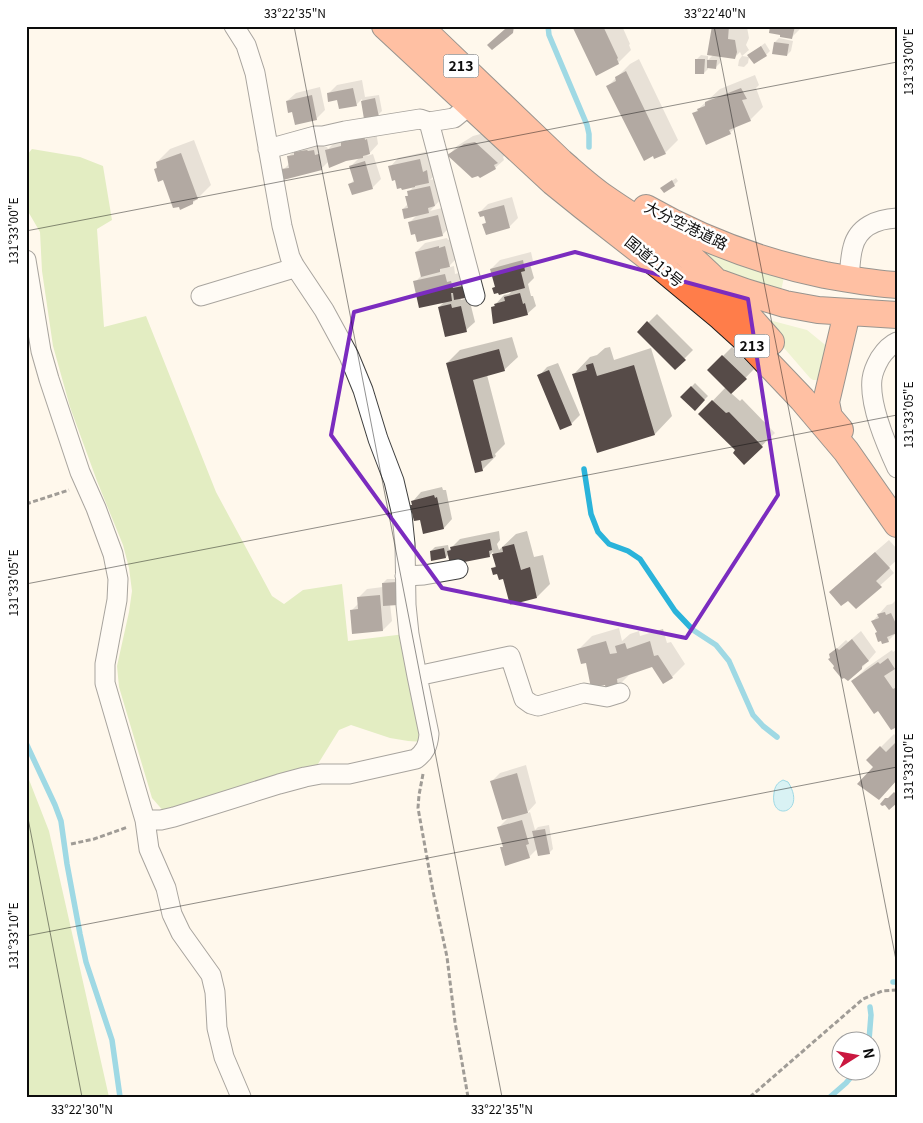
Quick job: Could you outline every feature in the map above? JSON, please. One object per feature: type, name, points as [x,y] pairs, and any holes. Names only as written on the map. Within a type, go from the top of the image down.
[{"type":"highway","name":"国道213号","points":[[385,26],[553,182],[721,316],[742,336],[802,400],[846,451],[897,524]]},
{"type":"highway","name":"国道213号","points":[[419,26],[561,162],[605,198],[689,256],[715,282],[854,434],[875,464],[897,510]]},
{"type":"highway","name":"大分空港道路","points":[[503,106],[599,180],[649,210],[695,234],[749,255],[798,269],[849,280],[897,285]]},
{"type":"highway","name":"213","points":[[615,230],[675,266],[745,292],[785,304],[818,310],[897,315]]},
{"type":"highway","points":[[849,280],[844,392],[846,408],[854,434]]},
{"type":"highway","points":[[847,313],[826,402],[829,417],[855,447],[869,483]]},
{"type":"street","points":[[145,820],[161,820],[174,817],[305,777],[320,774],[350,774],[416,760],[423,754],[428,743],[429,734],[409,634],[406,605],[405,544],[394,481],[378,439],[363,390],[349,356],[324,310],[294,265],[288,250],[255,73],[246,45],[234,26]]},
{"type":"street","points":[[268,149],[315,136],[420,119],[429,122],[454,118],[470,105]]},
{"type":"street","points":[[429,122],[475,296]]},
{"type":"street","points":[[849,280],[853,248],[862,231],[870,224],[884,219],[897,218]]},
{"type":"street","points":[[26,260],[40,351],[80,472],[113,554],[118,579],[117,600],[105,664],[105,683],[145,820],[149,849],[166,888],[172,914],[181,933],[211,975],[215,992],[217,1028],[224,1057],[241,1097]]},
{"type":"street","points":[[201,296],[291,270],[294,265]]},
{"type":"street","points":[[897,342],[882,354],[875,367],[872,380],[876,414],[897,468]]},
{"type":"street","points":[[405,576],[458,569]]},
{"type":"street","points":[[417,676],[510,656],[524,699],[530,704],[538,706],[584,693],[607,697],[620,693]]},
{"type":"path","points":[[26,504],[86,485]]},
{"type":"path","points":[[420,756],[424,772],[418,808],[447,957],[455,1022],[468,1097]]},
{"type":"path","points":[[71,844],[94,839],[145,820]]},
{"type":"path","points":[[750,1097],[863,999],[882,991],[897,990]]},
{"type":"highlighted area","points":[[575,252],[748,299],[778,495],[686,638],[442,588],[331,435],[354,312]]},
{"type":"green space","points":[[32,149],[80,157],[103,166],[112,220],[97,229],[104,327],[146,316],[216,492],[272,596],[284,604],[303,590],[342,584],[348,641],[405,634],[424,742],[390,738],[351,725],[339,730],[313,772],[166,814],[152,798],[119,687],[117,666],[132,591],[129,568],[123,545],[70,407],[53,346],[42,271],[40,232],[26,208],[26,156]]},
{"type":"green space","points":[[696,247],[784,277],[781,291],[713,270]]},
{"type":"green space","points":[[769,320],[807,330],[829,348],[819,380],[810,378],[765,326]]},
{"type":"green space","points":[[26,772],[49,831],[109,1097],[26,1097]]},
{"type":"water","points":[[783,780],[788,782],[794,801],[791,807],[782,811],[777,808],[774,802],[774,793],[779,782]]},
{"type":"building","points":[[505,26],[514,26],[513,33],[492,50],[487,45],[505,29]]},
{"type":"building","points":[[572,26],[603,26],[619,64],[596,76]]},
{"type":"building","points":[[712,26],[729,26],[728,39],[735,40],[737,52],[735,59],[707,55]]},
{"type":"building","points":[[770,26],[795,26],[792,39],[769,33]]},
{"type":"building","points":[[774,42],[789,44],[787,56],[772,54]]},
{"type":"building","points":[[761,46],[767,56],[754,64],[747,55]]},
{"type":"building","points":[[695,59],[705,59],[704,74],[695,74]]},
{"type":"building","points":[[707,60],[717,60],[716,69],[707,68]]},
{"type":"building","points":[[626,71],[666,154],[654,159],[653,156],[644,161],[606,86],[616,81],[615,77]]},
{"type":"building","points":[[353,88],[357,106],[339,109],[337,100],[328,102],[327,93]]},
{"type":"building","points":[[741,88],[747,99],[742,100],[751,121],[729,130],[731,134],[706,145],[692,113],[705,106],[705,102]]},
{"type":"building","points":[[312,95],[317,120],[295,125],[292,112],[288,113],[286,101]]},
{"type":"building","points":[[375,98],[379,117],[364,119],[361,101]]},
{"type":"building","points":[[364,134],[370,154],[363,156],[363,158],[346,161],[329,168],[325,150],[341,146],[341,139]]},
{"type":"building","points":[[475,142],[498,163],[494,165],[496,169],[480,178],[478,176],[472,178],[447,155],[464,144]]},
{"type":"building","points":[[314,150],[315,155],[319,154],[322,170],[283,180],[281,169],[289,168],[287,156],[294,155],[294,152]]},
{"type":"building","points":[[181,153],[198,199],[193,201],[193,204],[180,210],[179,207],[173,208],[163,180],[158,182],[154,169],[157,168],[156,162]]},
{"type":"building","points":[[420,159],[423,172],[427,170],[429,183],[402,190],[401,188],[397,189],[395,180],[392,181],[388,166]]},
{"type":"building","points":[[365,161],[373,189],[352,195],[348,184],[354,182],[349,166]]},
{"type":"building","points":[[672,180],[675,186],[664,193],[660,188]]},
{"type":"building","points":[[430,186],[435,206],[428,208],[429,213],[404,219],[402,209],[408,208],[405,196],[408,196],[407,191]]},
{"type":"building","points":[[504,205],[510,228],[486,235],[482,224],[486,223],[484,216],[480,217],[478,212]]},
{"type":"building","points":[[438,215],[443,236],[417,242],[415,234],[411,235],[408,222]]},
{"type":"building","points":[[439,246],[439,248],[445,246],[450,267],[421,277],[415,252]]},
{"type":"building","points":[[523,260],[525,271],[521,272],[525,288],[499,295],[498,293],[494,294],[492,288],[495,287],[490,269]]},
{"type":"building","points":[[445,274],[447,282],[451,281],[453,288],[463,286],[465,298],[454,300],[453,293],[451,293],[452,301],[419,308],[413,281]]},
{"type":"building","points":[[520,293],[528,315],[493,324],[491,307],[495,306],[494,304],[505,301],[504,297]]},
{"type":"building","points":[[451,304],[452,308],[461,306],[467,332],[445,337],[438,307]]},
{"type":"building","points":[[647,321],[686,360],[675,370],[637,332]]},
{"type":"building","points":[[499,349],[505,371],[473,380],[493,458],[481,461],[483,471],[475,473],[446,363]]},
{"type":"building","points":[[722,355],[747,379],[731,394],[707,370]]},
{"type":"building","points":[[593,363],[597,376],[634,365],[655,435],[597,453],[572,374],[587,370],[586,365]]},
{"type":"building","points":[[549,370],[572,425],[560,430],[537,375]]},
{"type":"building","points":[[691,386],[705,400],[695,411],[680,397]]},
{"type":"building","points":[[712,400],[726,413],[729,412],[763,447],[744,465],[733,453],[735,450],[698,414]]},
{"type":"building","points":[[434,495],[435,498],[437,497],[444,529],[423,534],[420,520],[414,521],[410,505],[412,505],[411,501]]},
{"type":"building","points":[[490,539],[492,550],[489,551],[490,557],[450,564],[447,551],[451,550],[450,547]]},
{"type":"building","points":[[514,544],[521,570],[530,567],[537,598],[510,605],[503,579],[499,580],[497,574],[493,575],[491,568],[496,567],[492,554],[503,552],[502,547]]},
{"type":"building","points":[[444,548],[446,558],[431,561],[430,551]]},
{"type":"building","points":[[875,552],[890,568],[876,581],[882,587],[856,609],[848,601],[841,606],[829,592]]},
{"type":"building","points":[[397,582],[398,605],[383,606],[382,583]]},
{"type":"building","points":[[380,595],[383,631],[352,634],[350,610],[358,609],[357,597]]},
{"type":"building","points":[[885,612],[886,615],[891,613],[897,626],[897,633],[887,637],[889,642],[882,644],[881,641],[878,642],[875,633],[877,632],[871,621],[879,618],[877,614]]},
{"type":"building","points":[[852,639],[869,661],[848,681],[844,678],[842,679],[828,659],[830,658],[829,654],[837,648],[839,650]]},
{"type":"building","points":[[606,641],[610,654],[617,653],[615,646],[625,643],[627,649],[650,641],[654,656],[658,655],[673,678],[663,684],[652,667],[617,679],[618,687],[606,689],[605,685],[591,688],[586,663],[581,664],[577,649]]},
{"type":"building","points":[[888,658],[895,669],[884,676],[893,689],[897,687],[897,727],[891,730],[878,711],[874,714],[851,681],[878,662],[880,664]]},
{"type":"building","points":[[897,741],[897,780],[879,800],[857,784],[873,767],[866,760],[880,746],[886,752]]},
{"type":"building","points":[[517,773],[528,813],[502,820],[490,781]]},
{"type":"building","points":[[894,792],[897,795],[897,803],[889,810],[885,805],[882,806],[880,804]]},
{"type":"building","points":[[522,820],[529,844],[526,845],[530,858],[505,866],[500,847],[503,847],[497,827]]},
{"type":"building","points":[[545,829],[550,854],[538,856],[532,831]]},
{"type":"waterway","points":[[548,26],[549,35],[587,125],[589,147]]},
{"type":"waterway","points":[[584,469],[591,514],[598,532],[609,544],[628,551],[640,559],[675,611],[693,630],[716,645],[729,661],[753,715],[777,737]]},
{"type":"waterway","points":[[26,743],[61,821],[80,934],[86,962],[112,1040],[120,1097]]},
{"type":"waterway","points":[[870,1007],[870,1030]]},
{"type":"waterway","points":[[830,1097],[849,1080]]}]
